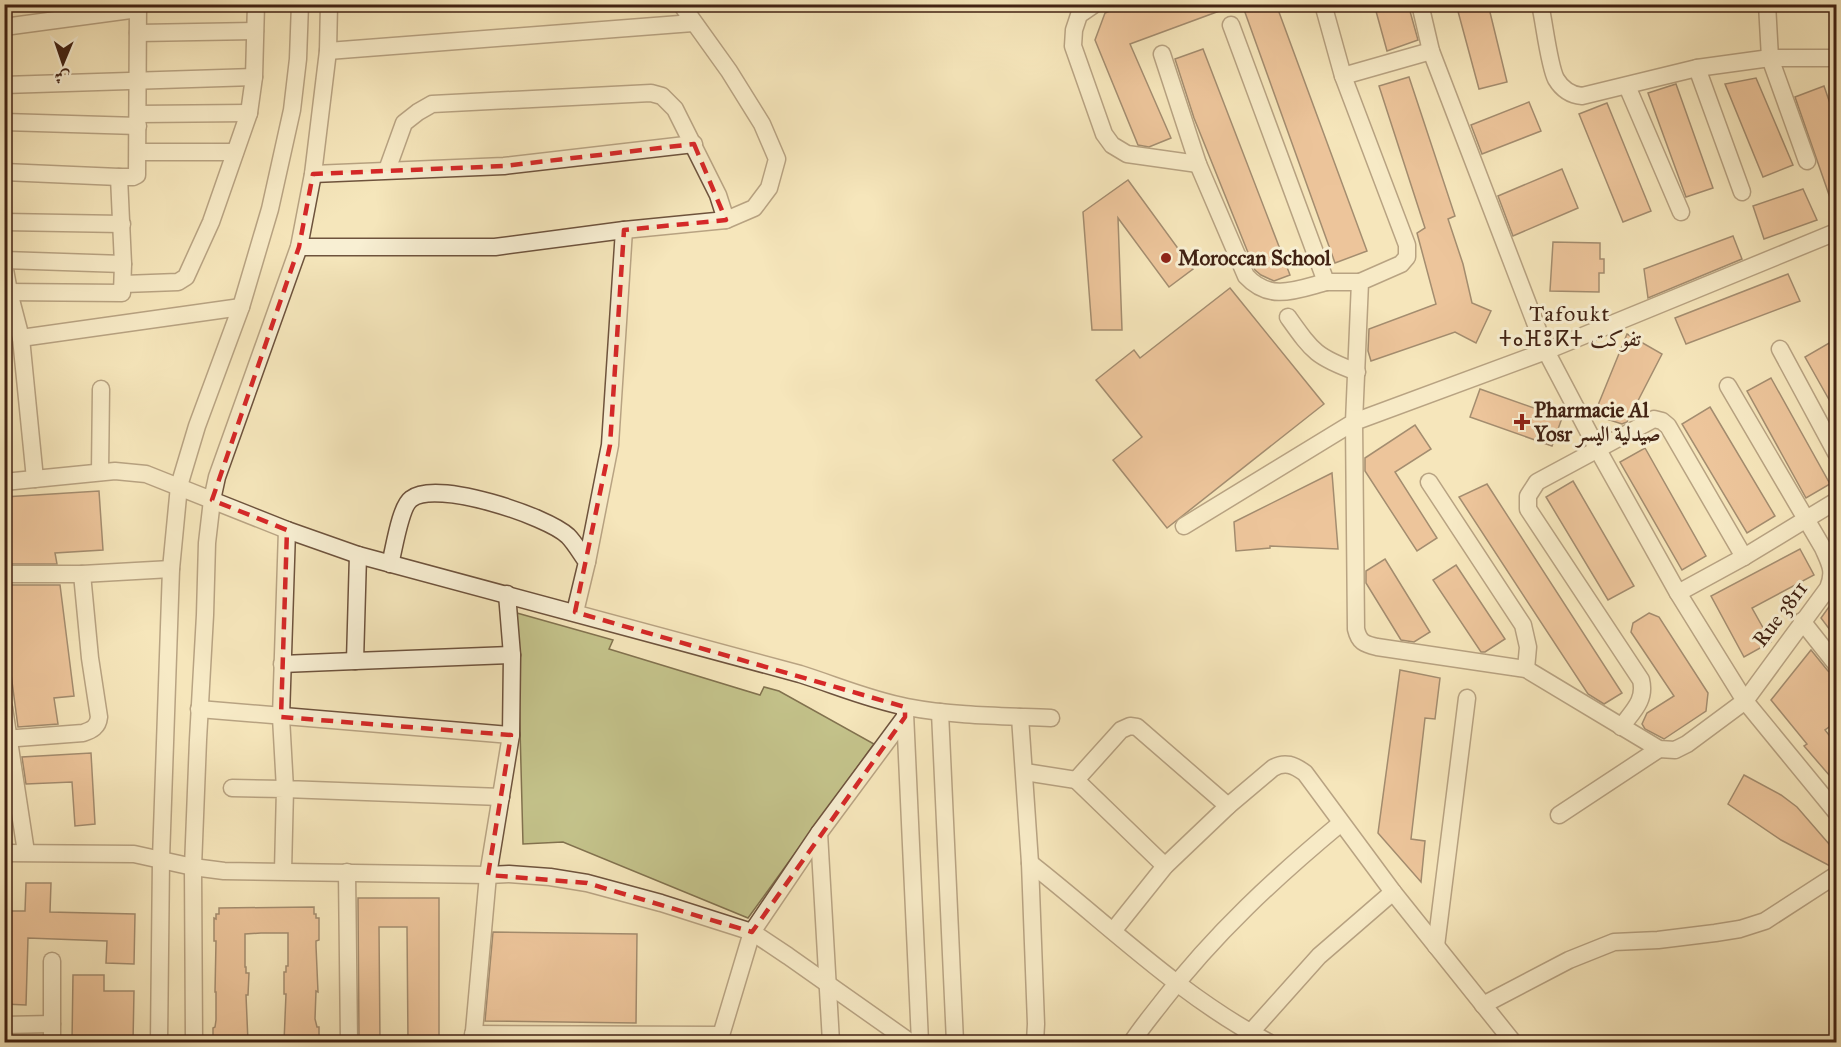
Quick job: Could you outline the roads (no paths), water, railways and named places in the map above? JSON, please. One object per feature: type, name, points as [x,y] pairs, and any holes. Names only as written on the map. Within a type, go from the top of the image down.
[{"type":"street","points":[[124,284],[173,283],[184,279],[211,222],[249,113],[254,77],[256,4]]},
{"type":"street","points":[[159,1042],[161,860],[171,569],[179,486],[197,426],[241,308],[270,209],[292,110],[298,59],[300,4]]},
{"type":"street","points":[[194,1042],[194,867],[199,709],[207,543],[212,500],[217,477],[299,247],[314,174],[328,51],[329,4]]},
{"type":"street","points":[[299,247],[495,247],[624,230],[726,220],[754,208],[770,188],[777,159],[762,124],[729,71],[681,4]]},
{"type":"street","points":[[1095,4],[1079,15],[1074,30],[1073,46],[1104,134],[1112,145],[1127,154],[1198,164]]},
{"type":"street","points":[[1162,54],[1198,164],[1246,276],[1255,285],[1271,292],[1291,291],[1326,282],[1360,282],[1401,264],[1407,257],[1407,245],[1343,76],[1323,4]]},
{"type":"street","points":[[1420,4],[1431,51],[1546,351],[1678,593],[1745,700],[1836,812]]},
{"type":"street","points":[[1540,4],[1555,77],[1572,95],[1582,96],[1697,68],[1770,58],[1836,58]]},
{"type":"street","points":[[1767,4],[1770,58],[1807,161]]},
{"type":"street","points":[[4,27],[138,7],[137,175],[119,177],[4,172]]},
{"type":"street","points":[[328,51],[693,23]]},
{"type":"street","points":[[1231,26],[1326,282]]},
{"type":"street","points":[[138,33],[255,31]]},
{"type":"street","points":[[1343,76],[1431,51]]},
{"type":"street","points":[[1697,68],[1742,192]]},
{"type":"street","points":[[4,85],[254,77]]},
{"type":"street","points":[[1628,86],[1681,212]]},
{"type":"street","points":[[387,170],[405,123],[432,104],[651,93],[662,96],[675,109],[718,195],[726,220]]},
{"type":"street","points":[[4,122],[138,120],[249,113]]},
{"type":"street","points":[[314,174],[504,166],[694,144]]},
{"type":"street","points":[[138,152],[235,152]]},
{"type":"street","points":[[7,292],[122,294],[124,284],[119,177]]},
{"type":"street","points":[[4,222],[122,224]]},
{"type":"street","points":[[575,612],[610,445],[624,230]]},
{"type":"street","points":[[1184,526],[1354,422],[1546,351],[1836,232]]},
{"type":"street","points":[[35,479],[21,338],[7,292],[4,262],[123,264]]},
{"type":"street","points":[[1360,282],[1354,422],[1356,629],[1358,639],[1364,645],[1526,669],[1659,749],[1559,815]]},
{"type":"street","points":[[21,338],[241,308]]},
{"type":"street","points":[[1287,317],[1312,350],[1328,362],[1357,372]]},
{"type":"street","points":[[1780,350],[1836,453]]},
{"type":"street","name":"Rue 3811","points":[[1659,749],[1675,750],[1687,744],[1745,700],[1828,588],[1832,578],[1829,551],[1805,520],[1728,386]]},
{"type":"street","points":[[100,472],[101,389]]},
{"type":"street","points":[[1621,727],[1641,700],[1644,691],[1641,680],[1528,509],[1528,496],[1537,482],[1654,418],[1668,426],[1744,557]]},
{"type":"street","points":[[4,482],[116,471],[146,474],[287,530],[358,555],[800,674],[905,712],[1051,718]]},
{"type":"street","points":[[1429,482],[1523,625],[1528,647],[1526,669]]},
{"type":"street","points":[[390,564],[408,501],[416,496],[441,492],[483,501],[529,516],[559,530],[568,536],[587,562]]},
{"type":"street","points":[[1678,593],[1744,557],[1836,501]]},
{"type":"street","points":[[284,871],[285,789],[281,717],[287,530]]},
{"type":"street","points":[[355,661],[358,555]]},
{"type":"street","points":[[4,574],[82,574],[171,569]]},
{"type":"street","points":[[6,738],[83,733],[94,729],[97,725],[98,714],[82,574]]},
{"type":"street","points":[[507,594],[512,655],[511,735],[488,875],[473,1038],[720,1039],[752,932],[905,712]]},
{"type":"street","points":[[1802,621],[1836,664]]},
{"type":"street","points":[[282,664],[512,655]]},
{"type":"street","points":[[1436,946],[1467,698]]},
{"type":"street","points":[[4,708],[6,738],[26,852]]},
{"type":"street","points":[[199,709],[511,735]]},
{"type":"street","points":[[905,712],[920,1042]]},
{"type":"street","points":[[940,712],[955,1042]]},
{"type":"street","points":[[1020,717],[1030,863],[1035,1042]]},
{"type":"street","points":[[1076,780],[1121,730],[1130,726],[1137,727],[1228,806]]},
{"type":"street","points":[[1113,931],[1165,866],[1228,806],[1273,768],[1280,764],[1294,765],[1305,772],[1394,892],[1513,1042]]},
{"type":"street","points":[[1025,772],[1076,780],[1165,866]]},
{"type":"street","points":[[232,788],[501,797]]},
{"type":"street","points":[[1132,1042],[1218,934],[1293,862],[1341,823]]},
{"type":"street","points":[[819,833],[831,1042]]},
{"type":"street","points":[[4,852],[120,853],[224,871],[509,874],[587,883],[661,903],[752,932],[910,1042]]},
{"type":"street","points":[[1030,863],[1176,984],[1246,1037],[1268,1042]]},
{"type":"street","points":[[347,872],[349,1042]]},
{"type":"street","points":[[1483,1005],[1569,960],[1614,942],[1658,940],[1715,933],[1740,929],[1765,921],[1836,875]]},
{"type":"street","points":[[1246,1037],[1319,956],[1394,892]]},
{"type":"street","points":[[52,961],[52,1042]]},
{"type":"street","points":[[4,1025],[52,1024]]},
{"type":"place","name":"Moroccan School","points":[[1166,258]]},
{"type":"place","name":"Pharmacie Al Yosr صيدلية اليسر","points":[[1522,422]]},
{"type":"district","name":"Tafoukt ⵜⴰⴼⵓⴽⵜ تفوكت","points":[[1570,326]]}]
